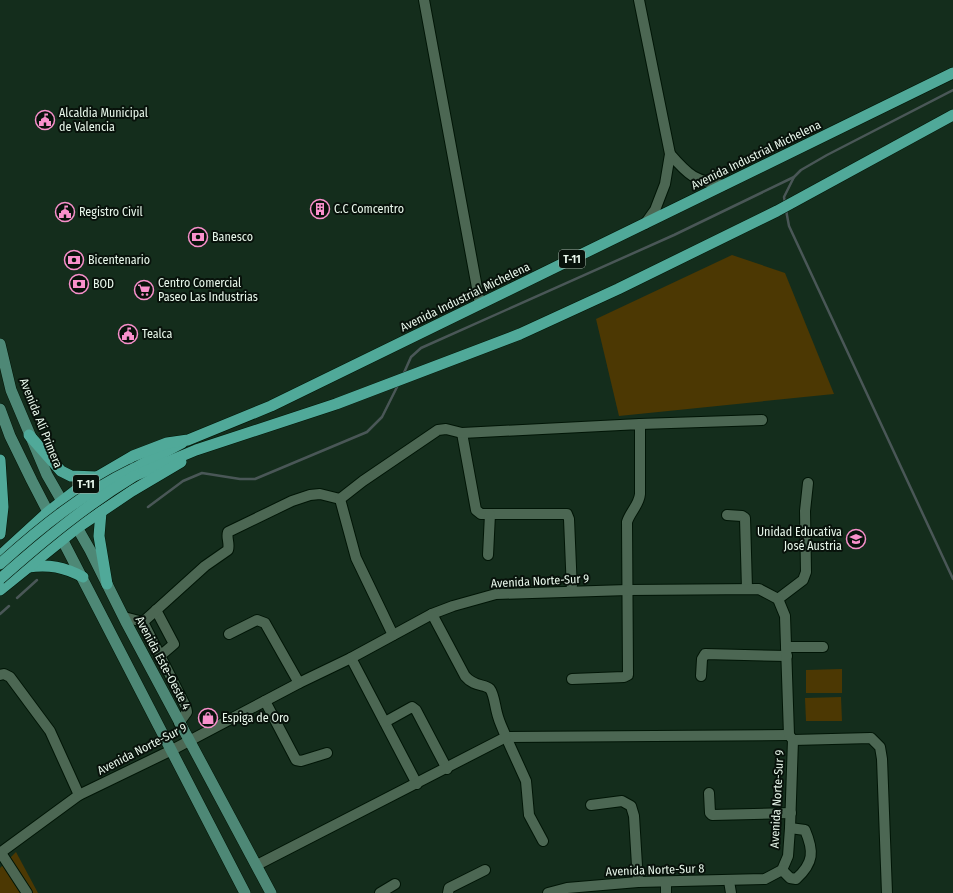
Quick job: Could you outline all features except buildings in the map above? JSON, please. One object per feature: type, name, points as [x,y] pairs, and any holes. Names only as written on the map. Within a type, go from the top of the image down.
[{"type":"main road","name":"Avenida Industrial Michelena","points":[[0,556],[48,512],[96,477],[133,456],[167,443],[188,440],[271,406],[953,73]]},
{"type":"main road","name":"T-11","points":[[0,564],[67,508],[100,486],[133,472],[189,452],[379,388],[520,334],[618,289],[777,211],[874,156],[953,115]]},
{"type":"main road","name":"Avenida Alí Primera","points":[[1,348],[11,390],[29,435],[47,475],[78,528],[101,572]]},
{"type":"main road","points":[[0,409],[10,436],[48,512],[83,577],[245,893]]},
{"type":"main road","points":[[29,435],[62,471],[71,476],[96,477]]},
{"type":"main road","name":"T-11","points":[[0,579],[72,517],[133,472],[188,440]]},
{"type":"main road","name":"T-11","points":[[0,590],[27,567],[78,528],[132,491],[178,464],[189,452]]},
{"type":"main road","points":[[0,460],[3,507],[0,534]]},
{"type":"main road","points":[[101,512],[99,536],[108,584]]},
{"type":"main road","points":[[27,567],[52,566],[68,569],[83,577]]},
{"type":"main road","name":"Avenida Este-Oeste 4","points":[[101,572],[179,722],[271,893]]},
{"type":"street","points":[[424,0],[480,304]]},
{"type":"street","points":[[639,0],[670,154],[665,184],[655,210],[645,224]]},
{"type":"street","points":[[670,154],[685,171],[702,182],[724,185]]},
{"type":"street","points":[[340,499],[363,481],[438,430],[446,429],[462,433],[640,424],[762,420]]},
{"type":"street","points":[[572,679],[624,677],[628,675],[626,522],[629,515],[639,502],[640,424]]},
{"type":"street","points":[[462,433],[476,510],[481,514],[567,514],[569,519],[572,591]]},
{"type":"street","points":[[778,600],[803,580],[806,572],[805,511],[808,483]]},
{"type":"street","points":[[144,622],[205,566],[228,550],[230,545],[227,536],[228,532],[292,501],[310,495],[320,494],[340,499]]},
{"type":"street","points":[[340,499],[356,558],[393,634]]},
{"type":"street","points":[[488,555],[490,514]]},
{"type":"street","points":[[727,514],[742,516],[745,518],[747,589]]},
{"type":"street","name":"Avenida Norte-Sur 9","points":[[0,853],[79,795],[172,750],[299,683],[351,658],[432,614],[496,594],[572,591],[759,589],[778,600],[785,616],[791,737],[791,813],[788,856],[782,870]]},
{"type":"street","points":[[156,610],[174,644],[160,656]]},
{"type":"street","points":[[432,614],[465,676],[470,682],[479,686],[487,686],[491,690],[498,717],[526,781],[529,815],[543,841]]},
{"type":"street","points":[[124,617],[144,622]]},
{"type":"street","points":[[229,634],[257,620],[265,623],[299,683]]},
{"type":"street","points":[[144,622],[186,707],[187,712],[179,722]]},
{"type":"street","points":[[701,676],[702,659],[705,654],[787,651],[823,647]]},
{"type":"street","points":[[351,658],[417,784]]},
{"type":"street","points":[[0,675],[4,674],[10,677],[50,732],[79,795]]},
{"type":"street","points":[[265,701],[296,760],[301,761],[327,753]]},
{"type":"street","points":[[385,722],[412,707],[416,710],[447,769]]},
{"type":"street","points":[[257,865],[447,769],[506,737],[871,738],[880,747],[882,759],[887,893]]},
{"type":"street","points":[[709,793],[710,813],[712,815],[791,813]]},
{"type":"street","points":[[591,805],[622,801],[631,806],[634,816],[638,882]]},
{"type":"street","points":[[782,870],[790,878],[796,879],[807,869],[811,858],[810,842],[804,830],[790,828]]},
{"type":"street","points":[[0,853],[27,893]]},
{"type":"street","points":[[448,893],[449,888],[485,870]]},
{"type":"street","name":"Avenida Norte-Sur 8","points":[[548,893],[568,888],[638,882],[765,879],[782,870]]},
{"type":"street","points":[[729,881],[731,893]]},
{"type":"street","points":[[666,882],[666,893]]},
{"type":"street","points":[[380,893],[395,884]]},
{"type":"shaded area","points":[[732,255],[785,273],[834,394],[619,416],[596,319]]},
{"type":"shaded area","points":[[842,669],[842,693],[806,693],[806,670]]},
{"type":"shaded area","points":[[841,697],[842,721],[806,721],[805,698]]},
{"type":"shaded area","points":[[16,852],[38,893],[0,893],[0,868]]},
{"type":"waterway","points":[[403,375],[411,357],[421,348],[674,235],[794,177],[801,170],[827,155],[953,90]]},
{"type":"waterway","points":[[785,203],[784,197],[794,177]]},
{"type":"waterway","points":[[786,210],[789,226],[953,579]]},
{"type":"waterway","points":[[148,507],[183,481],[202,473],[240,479],[255,479],[367,432],[382,417],[399,383]]},
{"type":"waterway","points":[[17,598],[37,580]]},
{"type":"waterway","points":[[0,614],[9,606]]},
{"type":"place","name":"Alcaldia Municipal de Valencia","points":[[45,120]]},
{"type":"place","name":"C.C Comcentro","points":[[320,209]]},
{"type":"place","name":"Registro Civil","points":[[65,212]]},
{"type":"place","name":"Banesco","points":[[198,237]]},
{"type":"place","name":"Bicentenario","points":[[74,260]]},
{"type":"place","name":"BOD","points":[[79,284]]},
{"type":"place","name":"Centro Comercial Paseo Las Industrias","points":[[144,290]]},
{"type":"place","name":"Tealca","points":[[128,334]]},
{"type":"place","name":"Unidad Educativa José Austria","points":[[856,539]]},
{"type":"place","name":"Espiga de Oro","points":[[208,718]]}]
